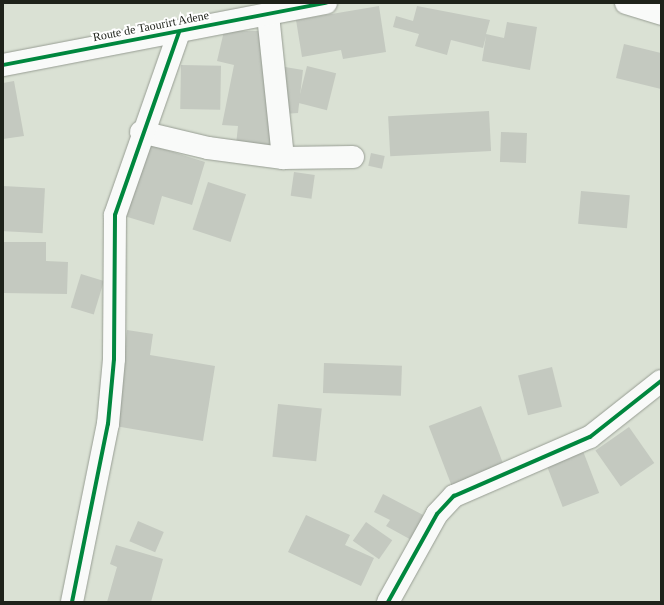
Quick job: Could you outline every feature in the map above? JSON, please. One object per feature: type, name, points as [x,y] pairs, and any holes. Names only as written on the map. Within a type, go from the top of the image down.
[{"type":"street","name":"Route de Taourirt Adene","points":[[3,65],[326,3]]},
{"type":"street","points":[[626,3],[661,14]]},
{"type":"street","points":[[268,15],[283,158]]},
{"type":"street","points":[[72,602],[108,424],[114,359],[115,215],[141,132],[179,32]]},
{"type":"street","points":[[141,132],[208,148],[283,158],[354,157]]},
{"type":"street","points":[[388,602],[437,514],[454,496],[590,437],[661,381]]},
{"type":"building","points":[[379,6],[386,52],[343,59],[341,50],[302,57],[296,20]]},
{"type":"building","points":[[417,6],[490,20],[486,34],[504,38],[507,22],[537,27],[530,70],[482,61],[486,36],[483,48],[451,40],[447,55],[415,46],[419,34],[393,27],[396,16],[413,21]]},
{"type":"building","points":[[224,31],[260,31],[278,151],[236,145],[238,126],[222,125],[234,65],[217,61]]},
{"type":"building","points":[[624,44],[661,53],[661,89],[616,78]]},
{"type":"building","points":[[181,65],[221,66],[220,110],[180,109]]},
{"type":"building","points":[[279,66],[303,70],[298,113],[283,114]]},
{"type":"building","points":[[307,66],[336,73],[327,110],[298,103]]},
{"type":"building","points":[[14,81],[24,136],[3,139],[3,83]]},
{"type":"building","points":[[489,111],[491,151],[390,156],[388,116]]},
{"type":"building","points":[[501,132],[527,133],[526,163],[500,162]]},
{"type":"building","points":[[141,142],[205,162],[192,205],[162,196],[154,225],[121,215]]},
{"type":"building","points":[[371,153],[385,156],[382,169],[368,166]]},
{"type":"building","points":[[294,172],[315,175],[311,199],[291,196]]},
{"type":"building","points":[[208,182],[246,194],[231,242],[193,230]]},
{"type":"building","points":[[3,186],[45,188],[43,233],[3,231]]},
{"type":"building","points":[[581,191],[630,195],[627,228],[578,224]]},
{"type":"building","points":[[3,242],[46,242],[46,261],[68,262],[67,294],[3,293]]},
{"type":"building","points":[[81,274],[104,281],[94,314],[71,307]]},
{"type":"building","points":[[127,330],[153,334],[150,355],[215,366],[203,441],[115,426]]},
{"type":"building","points":[[324,363],[402,366],[401,396],[323,393]]},
{"type":"building","points":[[552,367],[562,407],[528,415],[518,375]]},
{"type":"building","points":[[278,404],[322,409],[316,461],[272,457]]},
{"type":"building","points":[[481,406],[504,466],[452,486],[429,426]]},
{"type":"building","points":[[629,427],[654,463],[621,487],[595,451]]},
{"type":"building","points":[[583,451],[599,493],[563,507],[547,465]]},
{"type":"building","points":[[383,494],[427,517],[415,542],[386,526],[390,520],[374,512]]},
{"type":"building","points":[[306,515],[350,535],[345,545],[374,558],[361,586],[288,552]]},
{"type":"building","points":[[138,521],[164,532],[155,552],[129,541]]},
{"type":"building","points":[[366,522],[392,540],[379,559],[353,541]]},
{"type":"building","points":[[116,545],[163,559],[151,602],[107,602],[117,567],[110,564]]},
{"type":"cycle path","points":[[3,65],[326,3]]},
{"type":"cycle path","points":[[72,602],[108,424],[114,359],[115,215],[179,32]]},
{"type":"cycle path","points":[[388,602],[437,514],[454,496],[590,437],[661,381]]}]
